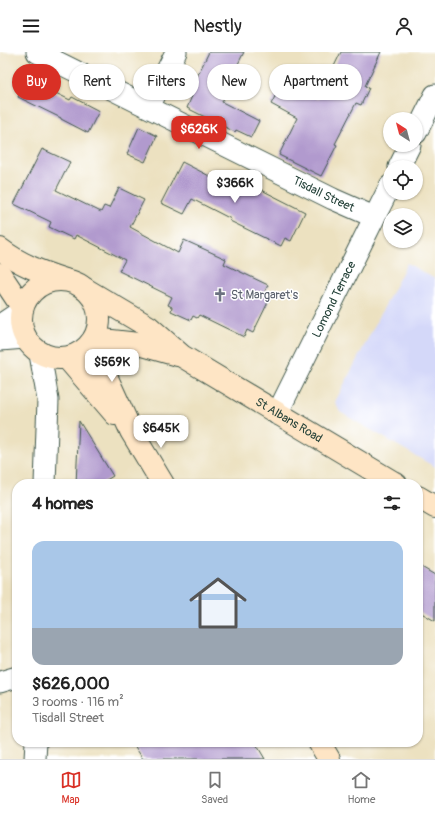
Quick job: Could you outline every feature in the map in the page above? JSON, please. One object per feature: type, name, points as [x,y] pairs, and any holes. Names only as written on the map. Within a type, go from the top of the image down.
[{"type":"street","name":"Tisdall Street","points":[[37,52],[333,199],[374,217]]},
{"type":"street","points":[[149,107],[176,52]]},
{"type":"street","points":[[423,119],[435,95]]},
{"type":"street","name":"Lomond Terrace","points":[[277,414],[383,200]]},
{"type":"street","name":"St Albans Road","points":[[0,249],[15,260],[31,268],[75,285],[149,326],[182,356],[388,479]]},
{"type":"street","points":[[0,274],[22,309]]},
{"type":"street","points":[[55,281],[75,285],[92,297],[97,307],[99,318],[98,328],[93,341],[84,350],[76,355],[65,358],[51,358],[40,354],[25,338],[20,320],[22,309],[28,297],[35,289],[44,283],[55,281]]},
{"type":"street","points":[[0,326],[22,309]]},
{"type":"street","points":[[0,340],[25,338]]},
{"type":"street","points":[[93,341],[131,431],[160,479]]},
{"type":"street","name":"St Albans Road","points":[[93,341],[138,344],[182,356]]},
{"type":"street","points":[[40,354],[48,400],[45,479]]},
{"type":"street","points":[[48,400],[65,358]]},
{"type":"street","points":[[65,358],[131,431]]},
{"type":"street","points":[[423,500],[435,507]]},
{"type":"street","points":[[0,682],[12,678]]},
{"type":"street","points":[[35,759],[36,747]]},
{"type":"street","points":[[322,747],[330,759]]},
{"type":"shaded area","points":[[407,263],[435,279],[435,467],[340,412],[335,402]]},
{"type":"building","points":[[209,52],[244,52],[238,64],[207,64],[207,100],[223,100],[222,102],[259,121],[251,137],[236,130],[235,132],[187,108],[190,100],[199,100],[199,72]]},
{"type":"building","points":[[341,52],[381,52],[365,86],[369,88],[361,105],[356,103],[335,144],[337,145],[321,176],[279,155],[297,118],[271,104],[273,100],[362,100],[362,64],[335,64]]},
{"type":"building","points":[[61,96],[69,100],[78,100],[99,111],[88,133],[24,100],[61,100]]},
{"type":"building","points":[[139,127],[157,136],[145,162],[127,154]]},
{"type":"building","points":[[42,149],[70,162],[56,190],[101,212],[104,206],[109,208],[119,188],[144,200],[130,227],[178,253],[184,240],[226,259],[224,264],[268,285],[265,291],[272,294],[253,333],[247,330],[244,337],[199,315],[197,318],[193,316],[191,320],[171,311],[172,307],[168,305],[172,297],[119,271],[125,260],[76,235],[74,239],[49,227],[51,222],[14,204]]},
{"type":"building","points":[[182,162],[229,186],[234,176],[305,212],[291,241],[285,238],[281,246],[230,221],[231,219],[192,199],[184,214],[161,203]]},
{"type":"building","points":[[79,421],[113,476],[108,479],[76,479]]},
{"type":"building","points":[[423,568],[435,575],[435,621],[423,614]]},
{"type":"building","points":[[135,747],[258,747],[265,759],[143,759]]},
{"type":"place","name":"St Margaret's","points":[[220,295]]}]
